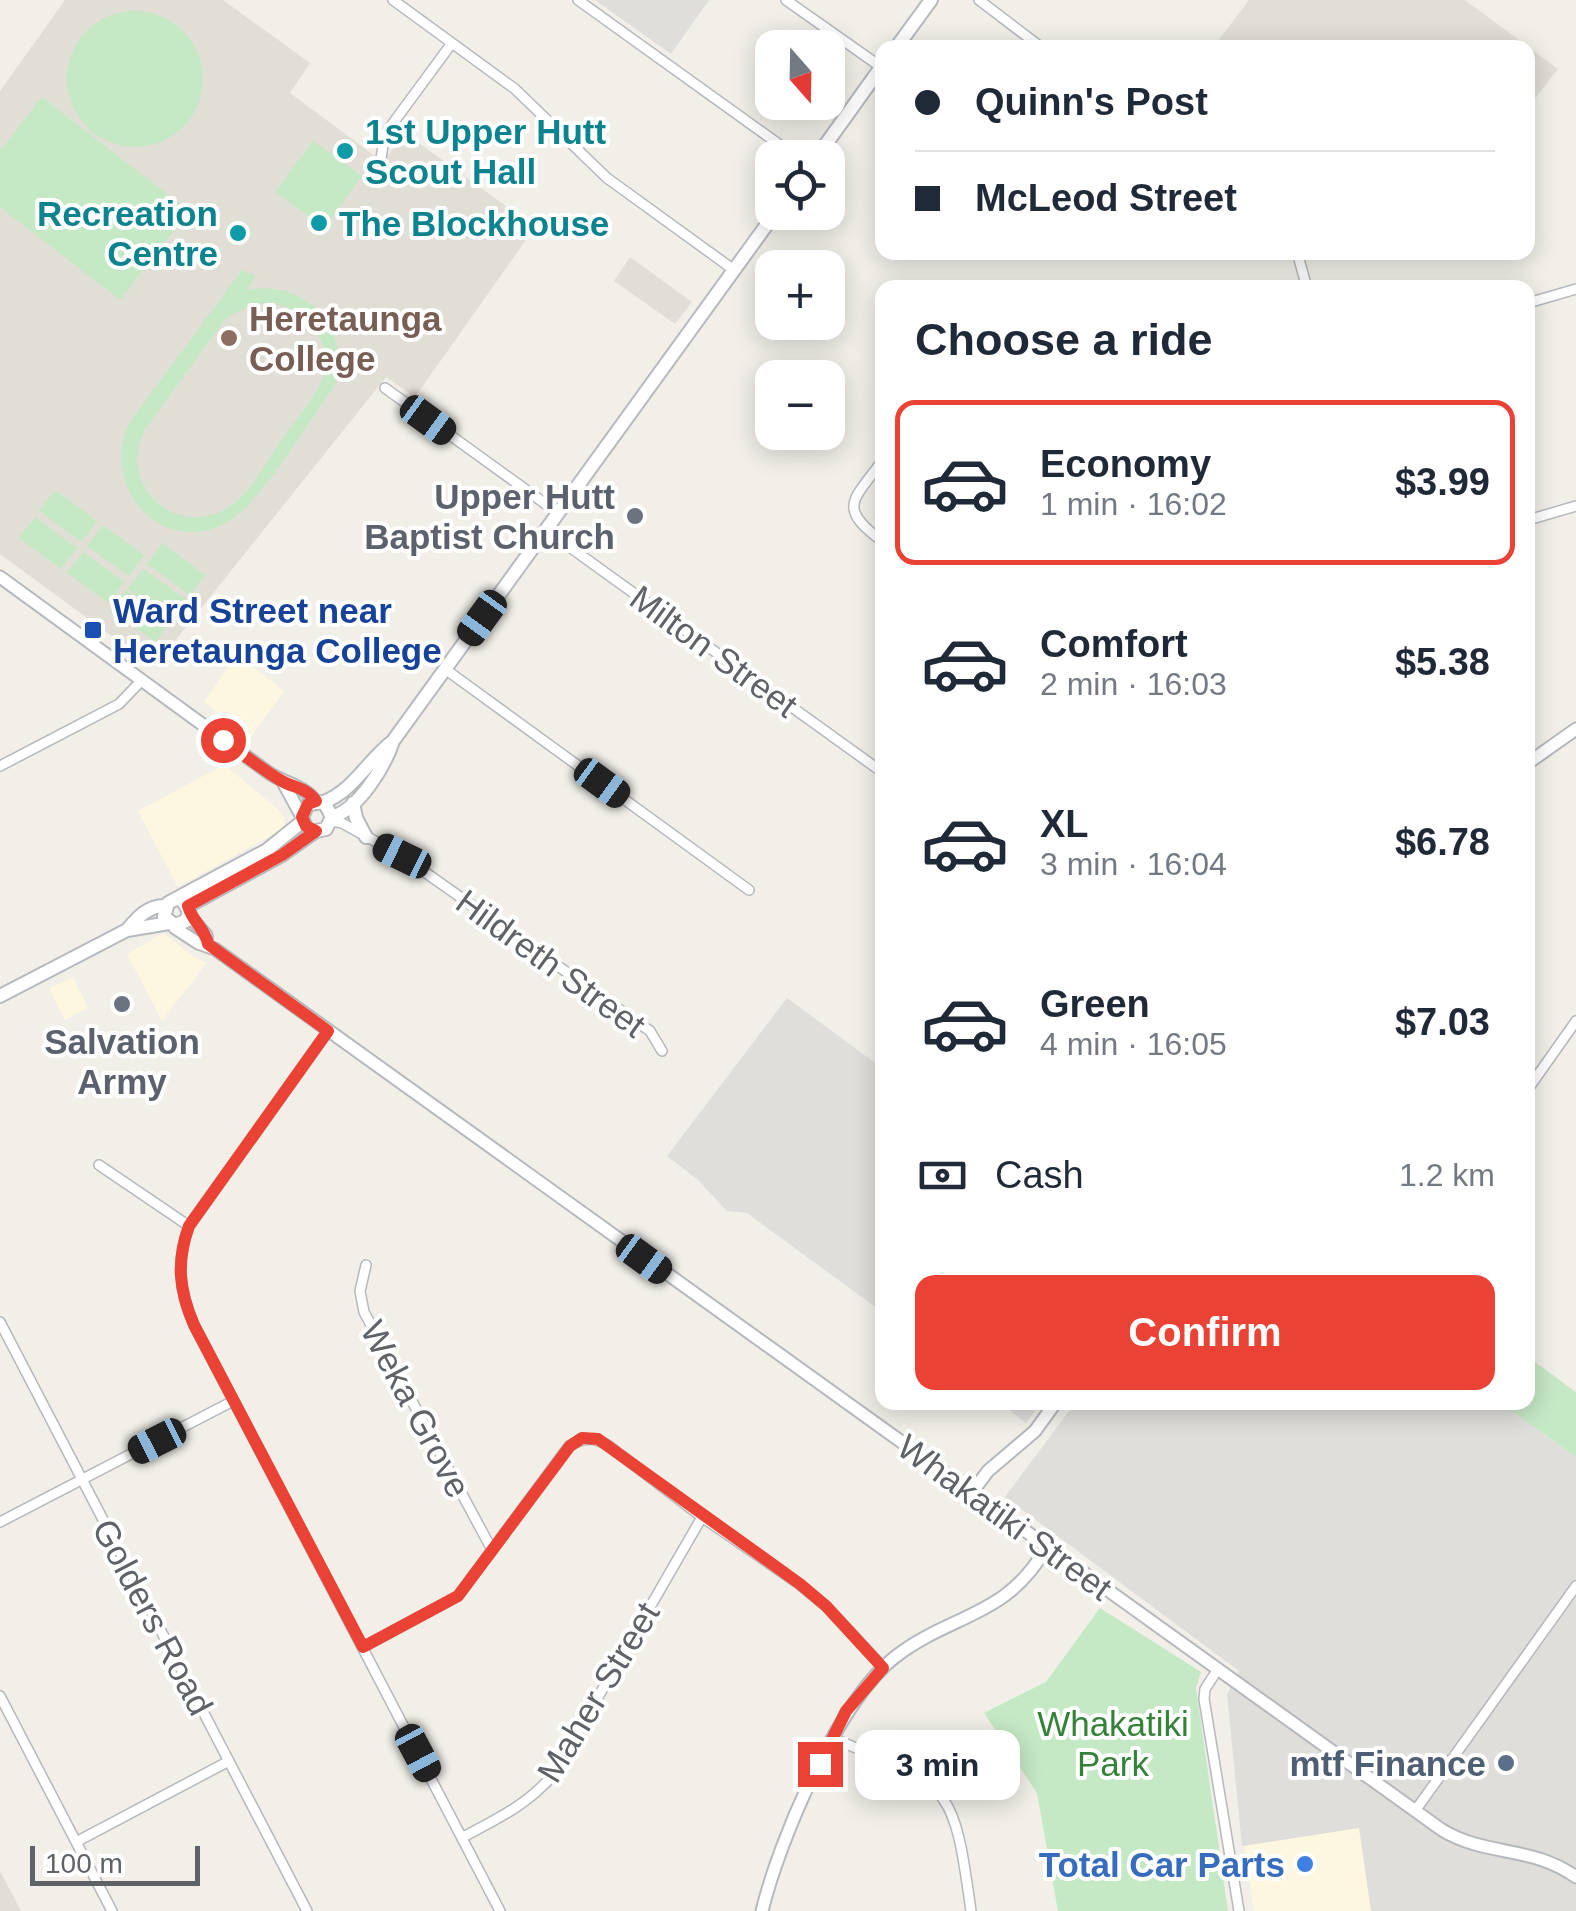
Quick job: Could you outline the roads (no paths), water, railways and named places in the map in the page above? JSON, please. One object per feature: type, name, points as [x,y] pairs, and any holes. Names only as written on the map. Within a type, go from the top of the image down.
[{"type":"main road","points":[[902,40],[931,0]]},
{"type":"main road","points":[[829,140],[875,76]]},
{"type":"main road","points":[[172,924],[164,917],[267,850],[302,819],[308,804],[343,792],[393,741],[763,230]]},
{"type":"main road","points":[[127,930],[138,916],[159,905],[180,906],[326,828],[354,803],[388,758],[393,741]]},
{"type":"main road","points":[[320,802],[332,819]]},
{"type":"main road","points":[[354,803],[366,838]]},
{"type":"main road","points":[[302,819],[316,831]]},
{"type":"main road","points":[[0,996],[127,930],[186,921],[180,906]]},
{"type":"street","points":[[393,0],[515,89],[607,178],[734,270]]},
{"type":"street","points":[[578,0],[773,140]]},
{"type":"street","points":[[786,0],[875,61]]},
{"type":"street","points":[[979,0],[1031,40]]},
{"type":"street","points":[[992,10],[999,0]]},
{"type":"street","points":[[381,158],[385,134],[452,43]]},
{"type":"street","points":[[1535,301],[1576,289]]},
{"type":"street","points":[[385,388],[558,513]]},
{"type":"street","points":[[875,471],[856,497],[853,508],[858,521],[875,535]]},
{"type":"street","points":[[1535,518],[1576,506]]},
{"type":"street","name":"Milton Street","points":[[546,530],[875,767]]},
{"type":"street","points":[[0,577],[284,784],[301,788],[320,802]]},
{"type":"street","points":[[445,669],[750,890]]},
{"type":"street","points":[[0,766],[119,704],[141,682]]},
{"type":"street","points":[[1535,758],[1576,730]]},
{"type":"street","points":[[284,784],[302,819]]},
{"type":"street","name":"Hildreth Street","points":[[332,819],[402,856],[650,1031],[662,1051]]},
{"type":"street","name":"Whakatiki Street","points":[[180,906],[206,935],[208,944]]},
{"type":"street","name":"Whakatiki Street","points":[[172,924],[198,943],[208,944],[1415,1811],[1460,1840],[1542,1858],[1576,1878]]},
{"type":"street","points":[[1535,1078],[1576,1022]]},
{"type":"street","points":[[328,1031],[189,1226],[180,1261],[184,1302],[500,1911]]},
{"type":"street","points":[[99,1165],[189,1226]]},
{"type":"street","name":"Weka Grove","points":[[366,1265],[360,1291],[364,1312],[491,1548]]},
{"type":"street","name":"Golders Road","points":[[0,1322],[307,1911]]},
{"type":"street","points":[[0,1522],[234,1401]]},
{"type":"street","points":[[972,1491],[988,1470],[1035,1431],[1050,1410]]},
{"type":"street","points":[[363,1647],[448,1604],[468,1586],[491,1548],[570,1446],[582,1438],[598,1439],[610,1446],[826,1606],[883,1668]]},
{"type":"street","name":"Maher Street","points":[[463,1837],[516,1810],[553,1775],[702,1517]]},
{"type":"street","points":[[762,1911],[797,1815],[832,1738],[858,1693],[883,1668],[929,1636],[1010,1594],[1046,1548]]},
{"type":"street","points":[[1415,1811],[1576,1586]]},
{"type":"street","points":[[1218,1669],[1205,1689],[1204,1700],[1238,1911]]},
{"type":"street","points":[[0,1696],[112,1911]]},
{"type":"street","points":[[832,1738],[908,1770],[942,1793],[961,1840],[971,1911]]},
{"type":"street","points":[[76,1842],[229,1761]]},
{"type":"place","name":"1st Upper Hutt Scout Hall","points":[[345,151]]},
{"type":"place","name":"The Blockhouse","points":[[319,223]]},
{"type":"place","name":"Recreation Centre","points":[[238,233]]},
{"type":"place","name":"Heretaunga College","points":[[229,338]]},
{"type":"place","name":"Upper Hutt Baptist Church","points":[[635,516]]},
{"type":"place","name":"Ward Street near Heretaunga College","points":[[93,630]]},
{"type":"place","name":"Salvation Army","points":[[122,1004]]},
{"type":"place","name":"mtf Finance","points":[[1506,1763]]},
{"type":"place","name":"Total Car Parts","points":[[1305,1864]]},
{"type":"park label","name":"Whakatiki Park","points":[[1113,1743]]}]
